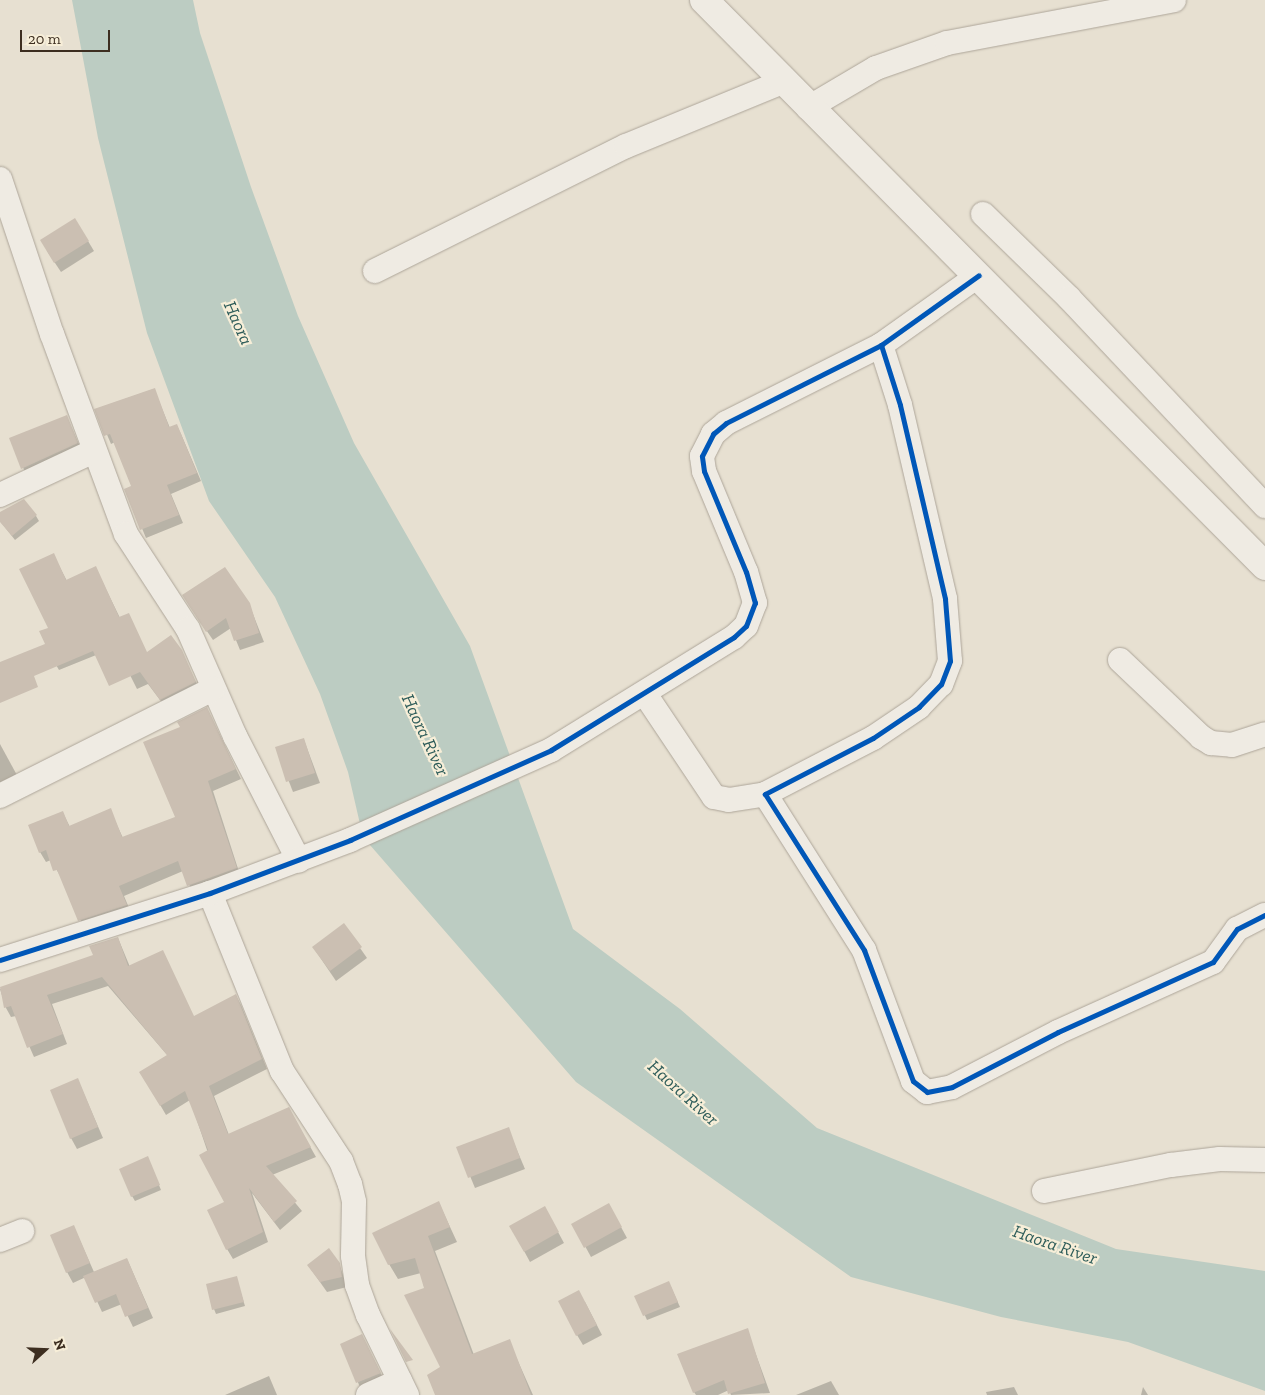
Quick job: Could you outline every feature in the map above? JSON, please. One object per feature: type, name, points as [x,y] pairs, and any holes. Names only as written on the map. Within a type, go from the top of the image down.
[{"type":"main road","points":[[704,0],[782,82],[978,275],[1265,566]]},
{"type":"street","points":[[808,108],[876,68],[920,51],[1001,31],[1174,0]]},
{"type":"street","points":[[375,271],[626,146],[782,82]]},
{"type":"street","points":[[0,179],[8,231],[126,534],[188,629],[213,689],[299,862]]},
{"type":"street","points":[[983,214],[1069,298],[1265,506]]},
{"type":"street","points":[[0,960],[210,893],[299,862],[350,840],[551,750],[645,694],[734,637],[746,626],[755,603],[746,572],[704,471],[702,456],[713,434],[726,424],[882,345],[978,275]]},
{"type":"street","points":[[645,694],[714,797],[729,800],[765,794],[872,738],[919,707],[942,684],[950,661],[945,599],[900,405],[882,345]]},
{"type":"street","points":[[0,495],[94,451]]},
{"type":"street","points":[[1120,660],[1201,737],[1211,743],[1232,745],[1265,734]]},
{"type":"street","points":[[0,796],[213,689]]},
{"type":"street","points":[[765,794],[864,950],[906,1069],[919,1088],[927,1092],[952,1087],[1058,1032],[1214,962],[1236,929],[1265,915]]},
{"type":"street","points":[[210,893],[282,1070],[341,1161],[350,1184],[354,1202],[353,1256],[357,1285],[368,1315],[403,1388],[368,1395]]},
{"type":"street","points":[[1044,1191],[1171,1165],[1220,1159],[1265,1160]]},
{"type":"street","points":[[0,1240],[22,1231]]},
{"type":"water","points":[[72,0],[193,0],[200,33],[251,187],[298,316],[354,443],[470,646],[573,929],[680,1009],[817,1128],[1116,1249],[1265,1271],[1265,1391],[1128,1342],[1001,1317],[851,1277],[576,1082],[363,837],[348,772],[320,694],[275,597],[209,501],[147,333],[98,138]]},
{"type":"building","points":[[75,218],[89,241],[54,263],[40,240]]},
{"type":"building","points":[[155,388],[169,427],[177,424],[197,473],[167,485],[179,515],[140,530],[124,489],[131,486],[110,434],[104,436],[94,409]]},
{"type":"building","points":[[67,415],[78,443],[21,469],[9,438]]},
{"type":"building","points":[[24,499],[37,515],[12,536],[0,522],[0,512]]},
{"type":"building","points":[[54,553],[66,580],[96,566],[119,617],[129,613],[147,652],[171,635],[182,650],[196,682],[160,700],[140,672],[109,686],[93,651],[34,676],[38,687],[0,703],[0,662],[45,644],[39,631],[48,628],[19,569]]},
{"type":"building","points":[[225,567],[250,603],[259,633],[234,641],[226,618],[206,632],[182,595]]},
{"type":"building","points":[[207,707],[236,769],[208,781],[237,868],[187,886],[178,861],[119,886],[127,905],[78,921],[57,870],[53,871],[46,850],[39,853],[28,825],[63,811],[69,826],[111,808],[122,837],[175,817],[143,742],[180,727],[177,722]]},
{"type":"building","points":[[304,738],[315,773],[286,782],[275,747]]},
{"type":"building","points":[[344,923],[362,947],[330,971],[312,947]]},
{"type":"building","points":[[118,937],[128,966],[163,950],[194,1016],[236,994],[262,1059],[209,1086],[228,1134],[289,1107],[311,1147],[266,1166],[297,1201],[274,1222],[249,1188],[263,1232],[226,1250],[207,1210],[224,1202],[199,1155],[208,1150],[185,1091],[160,1106],[139,1072],[167,1055],[102,977],[47,995],[63,1034],[27,1048],[11,1006],[4,1008],[0,987],[93,955],[89,946]]},
{"type":"building","points":[[78,1078],[98,1127],[70,1139],[50,1090]]},
{"type":"building","points":[[509,1127],[520,1158],[468,1178],[456,1147]]},
{"type":"building","points":[[148,1156],[160,1185],[131,1197],[119,1169]]},
{"type":"building","points":[[439,1201],[450,1227],[428,1236],[472,1354],[510,1339],[531,1395],[435,1395],[427,1375],[440,1367],[404,1295],[424,1288],[415,1258],[388,1265],[372,1233]]},
{"type":"building","points":[[609,1203],[622,1227],[584,1248],[571,1224]]},
{"type":"building","points":[[545,1206],[559,1232],[524,1252],[509,1226]]},
{"type":"building","points":[[74,1225],[90,1263],[66,1273],[50,1235]]},
{"type":"building","points":[[329,1248],[340,1263],[342,1277],[320,1282],[307,1265]]},
{"type":"building","points":[[127,1258],[148,1308],[125,1317],[116,1294],[95,1303],[83,1276]]},
{"type":"building","points":[[237,1276],[244,1302],[212,1310],[206,1284]]},
{"type":"building","points":[[669,1281],[678,1302],[643,1316],[634,1296]]},
{"type":"building","points":[[579,1290],[597,1325],[576,1336],[558,1301]]},
{"type":"building","points":[[748,1328],[765,1383],[728,1394],[724,1380],[693,1393],[677,1354]]},
{"type":"building","points":[[390,1329],[413,1360],[406,1362]]},
{"type":"building","points":[[362,1334],[381,1373],[356,1383],[340,1344]]},
{"type":"cycle path","points":[[0,960],[210,893],[350,840],[551,750],[734,637],[746,626],[755,603],[746,572],[704,471],[702,456],[713,434],[726,423],[881,345],[979,275]]},
{"type":"cycle path","points":[[881,345],[900,405],[945,599],[950,661],[941,684],[919,707],[873,738],[765,794],[864,950],[913,1081],[927,1092],[952,1087],[1058,1032],[1213,962],[1237,929],[1265,915]]},
{"type":"water label","name":"Haora","points":[[238,323]]},
{"type":"water label","name":"Haora River","points":[[425,735]]},
{"type":"water label","name":"Haora River","points":[[683,1093]]},
{"type":"water label","name":"Haora River","points":[[1055,1245]]}]
